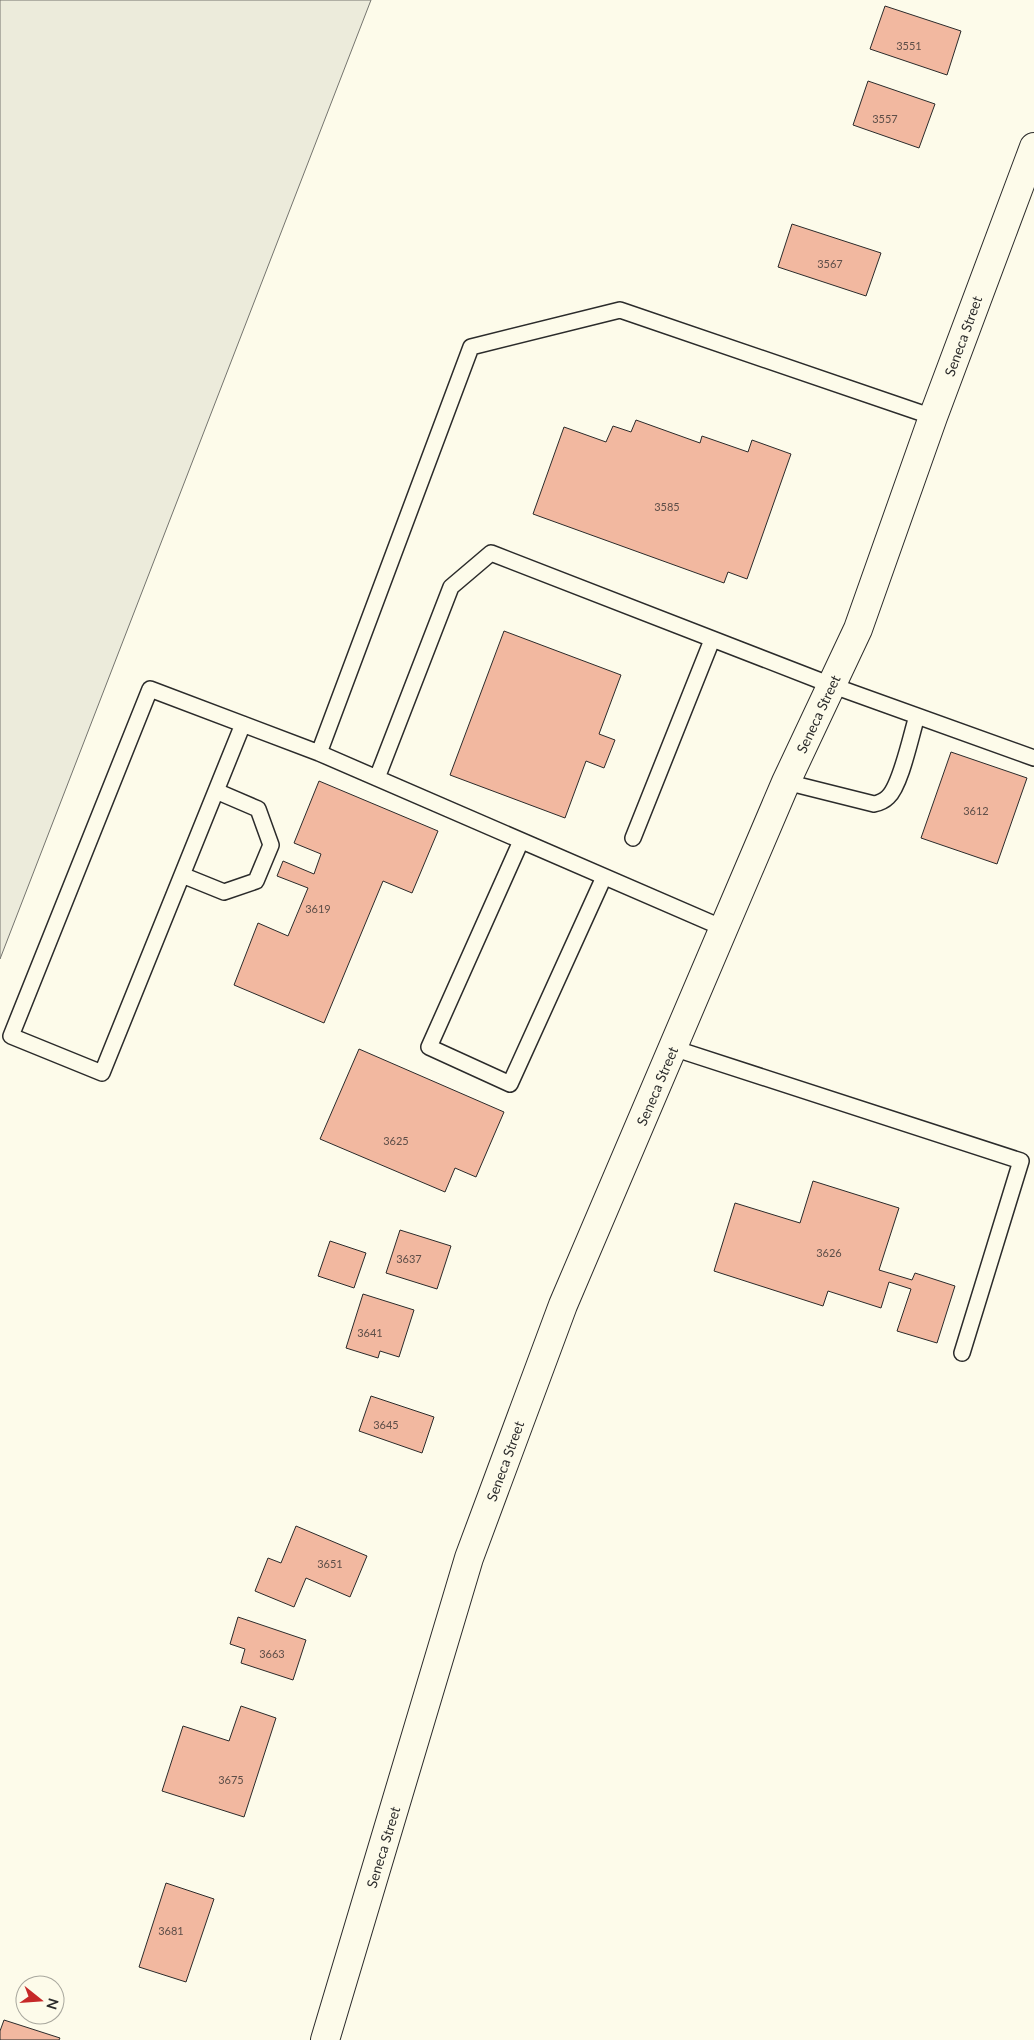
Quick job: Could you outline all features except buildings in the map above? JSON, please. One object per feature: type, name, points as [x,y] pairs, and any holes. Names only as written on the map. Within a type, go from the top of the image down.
[{"type":"street","name":"Seneca Street","points":[[325,2040],[469,1558],[563,1305],[786,782],[858,629],[933,418],[1034,147]]},
{"type":"lane","points":[[319,753],[471,347],[620,310],[933,418]]},
{"type":"lane","points":[[377,778],[451,587],[491,554],[831,685],[1034,758]]},
{"type":"lane","points":[[633,838],[712,640]]},
{"type":"lane","points":[[243,724],[102,1073],[11,1036],[150,689],[243,724],[319,753],[723,928]]},
{"type":"lane","points":[[786,782],[874,804],[881,802],[889,797],[898,781],[917,716]]},
{"type":"lane","points":[[182,875],[224,892],[232,890],[256,881],[271,845],[258,808],[216,791]]},
{"type":"lane","points":[[521,841],[429,1047],[510,1084],[604,877]]},
{"type":"lane","points":[[673,1048],[1028,1159],[962,1353]]},
{"type":"shaded area","points":[[0,0],[371,0],[0,959]]}]
